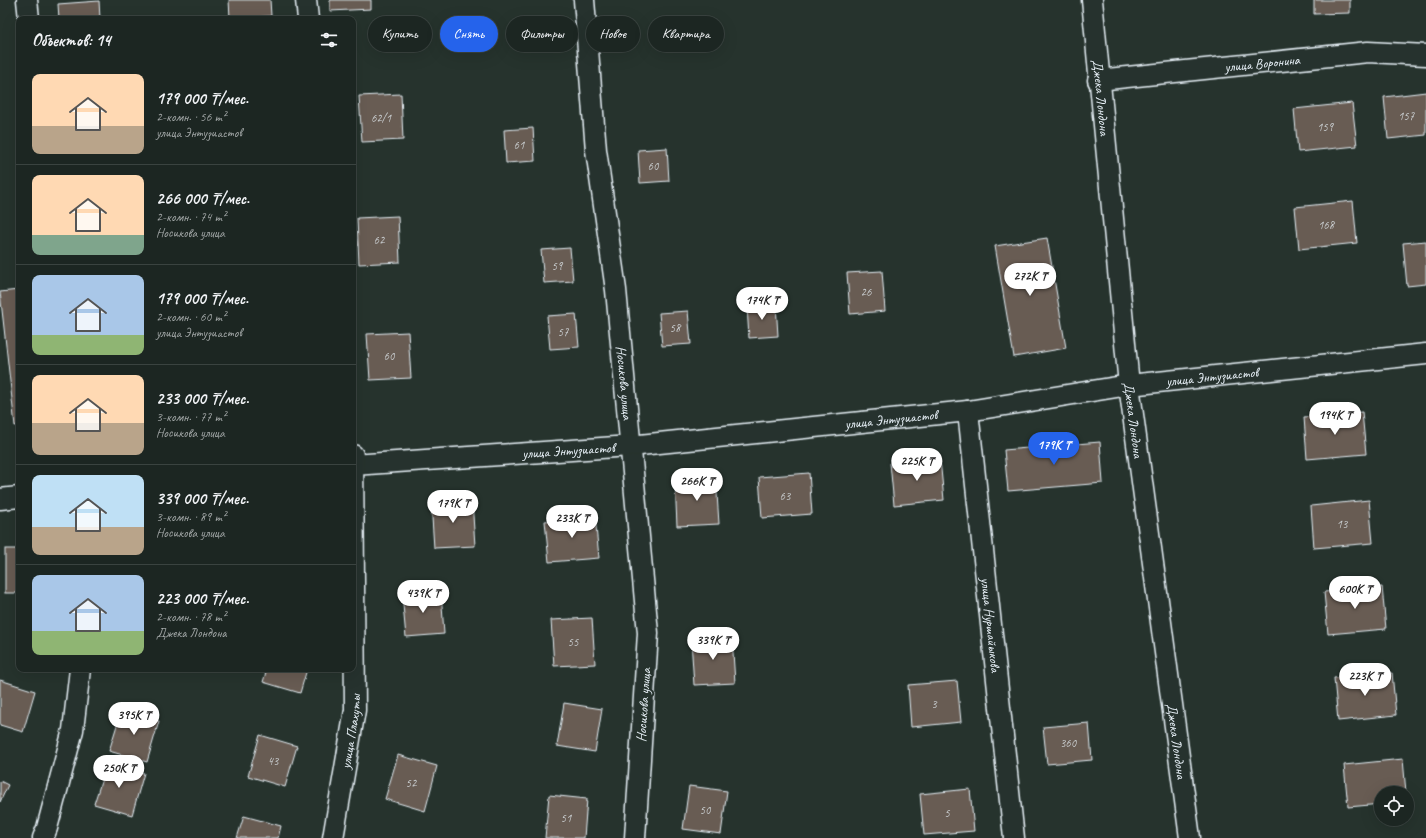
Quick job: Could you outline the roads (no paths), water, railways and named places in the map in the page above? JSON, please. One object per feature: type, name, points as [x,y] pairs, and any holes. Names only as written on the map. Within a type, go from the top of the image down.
[{"type":"street","points":[[27,0],[29,16]]},
{"type":"street","points":[[306,0],[308,16]]},
{"type":"street","name":"Носикова улица","points":[[584,0],[596,150],[616,290],[648,633],[635,838]]},
{"type":"street","name":"Джека Лондона","points":[[1092,0],[1098,80],[1129,385],[1190,838]]},
{"type":"street","name":"улица Воронина","points":[[1098,80],[1368,52],[1426,55]]},
{"type":"street","name":"улица Энтузиастов","points":[[356,462],[630,446],[968,411],[1129,385],[1426,354]]},
{"type":"street","name":"улица Нуршайыкова","points":[[968,411],[1014,838]]},
{"type":"street","points":[[0,499],[16,497]]},
{"type":"street","points":[[42,838],[47,828],[73,730],[80,672]]},
{"type":"street","name":"улица Плахуты","points":[[333,838],[355,710],[355,672]]}]
